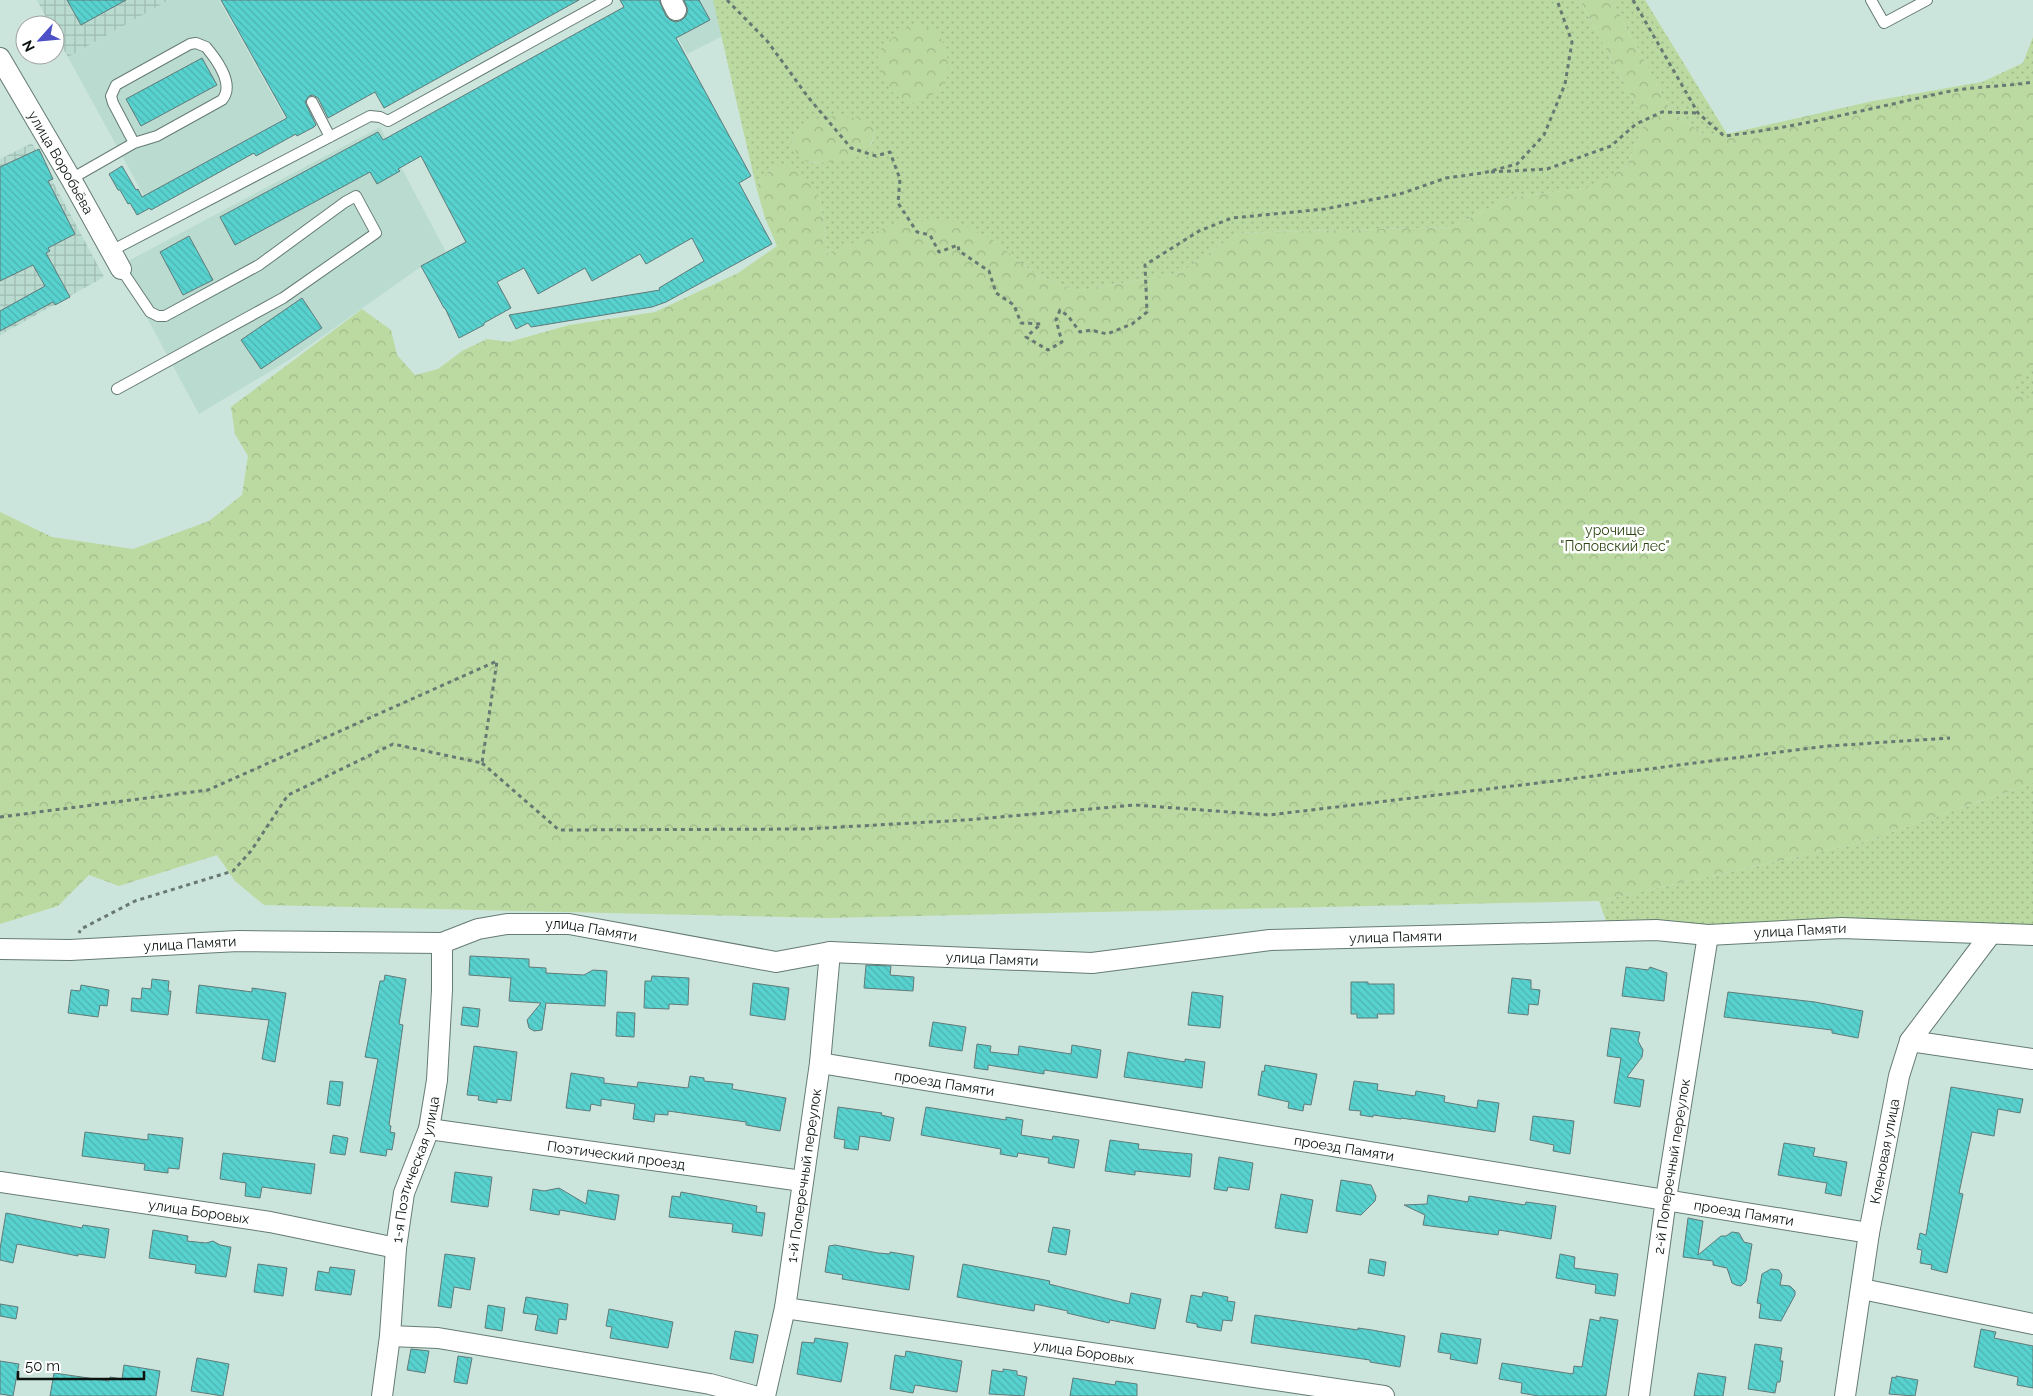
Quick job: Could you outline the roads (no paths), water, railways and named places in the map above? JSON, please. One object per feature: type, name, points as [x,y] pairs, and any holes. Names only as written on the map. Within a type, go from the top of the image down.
[{"type":"street","name":"улица Воробьёва","points":[[0,58],[121,269]]},
{"type":"street","name":"улица Памяти","points":[[0,949],[70,950],[238,941],[442,943],[478,929],[507,924],[568,924],[776,962],[830,952],[1092,963],[1270,940],[1656,930],[1708,936],[1842,928],[1990,935],[2033,935]]},
{"type":"street","name":"Кленовая улица","points":[[1845,1396],[1869,1233],[1899,1076],[1910,1041],[1990,935]]},
{"type":"street","name":"2-й Поперечный переулок","points":[[1638,1396],[1666,1199],[1708,936]]},
{"type":"street","name":"1-я Поэтическая улица","points":[[382,1396],[390,1336],[396,1248],[404,1193],[429,1129],[437,1080],[442,990],[442,943]]},
{"type":"street","name":"1-й Поперечный переулок","points":[[765,1396],[785,1308],[820,1063],[830,952]]},
{"type":"street","points":[[1910,1041],[2033,1059]]},
{"type":"street","name":"проезд Памяти","points":[[820,1063],[1869,1233]]},
{"type":"street","name":"Поэтический проезд","points":[[429,1129],[802,1181]]},
{"type":"street","name":"улица Боровых","points":[[0,1182],[270,1222],[396,1248]]},
{"type":"street","points":[[1862,1289],[2033,1324]]},
{"type":"street","name":"улица Боровых","points":[[785,1308],[1384,1396]]},
{"type":"street","points":[[390,1336],[438,1338],[710,1384],[754,1396]]},
{"type":"lane","points":[[111,251],[370,116],[380,117],[388,121],[607,0]]},
{"type":"lane","points":[[1871,0],[1884,23],[1927,0]]},
{"type":"lane","points":[[71,179],[134,143],[157,136],[222,100],[228,88],[225,79],[206,47],[190,44],[116,85],[111,96],[113,103],[134,143]]},
{"type":"lane","points":[[312,102],[330,137]]},
{"type":"lane","points":[[117,389],[283,298],[376,233],[356,196],[259,265],[165,316],[158,316],[150,312],[121,269]]},
{"type":"park label","name":"урочище \"Поповский лес\"","points":[[1615,538]]}]
